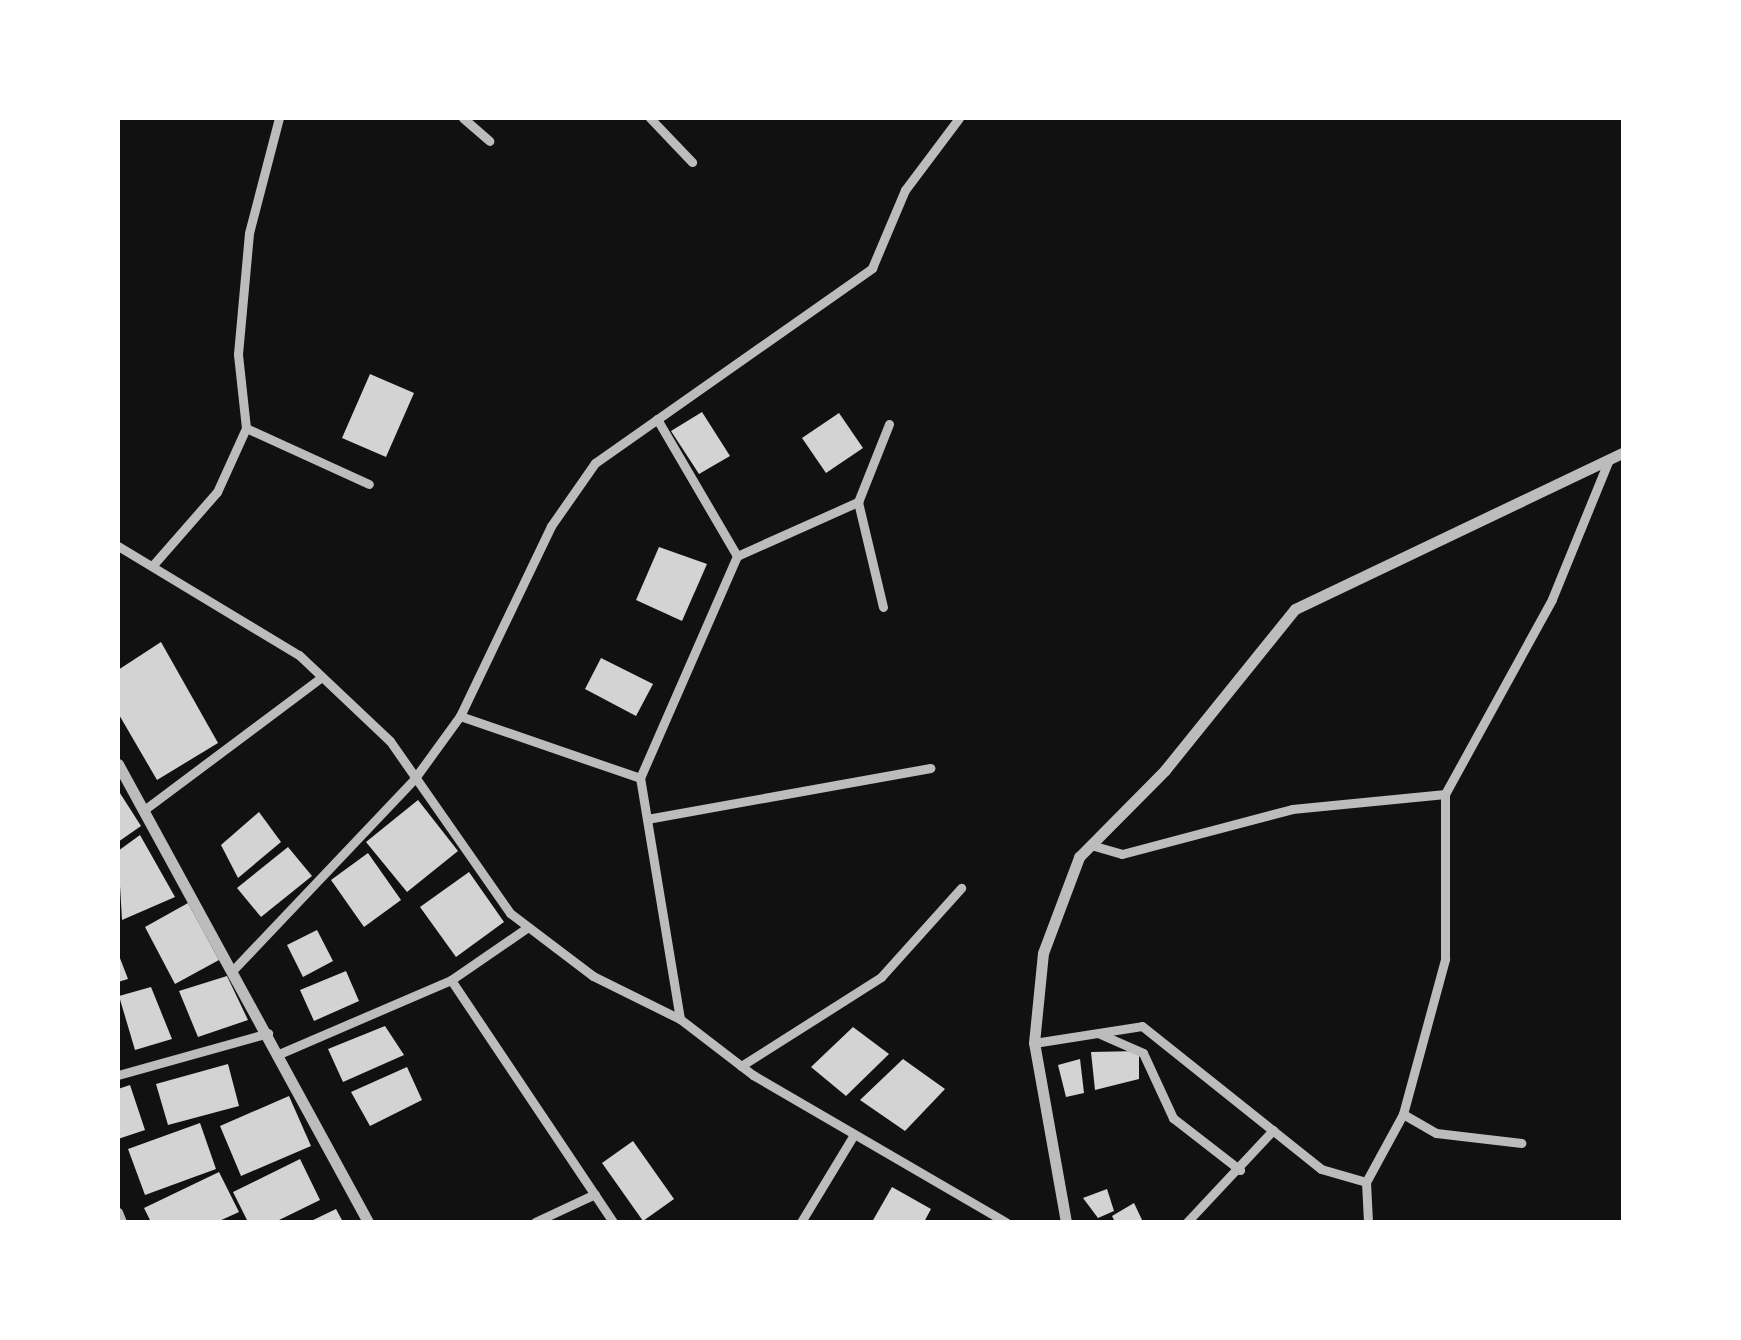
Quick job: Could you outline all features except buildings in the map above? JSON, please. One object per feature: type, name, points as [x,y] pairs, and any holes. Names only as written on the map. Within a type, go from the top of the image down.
[{"type":"street","points":[[153,565],[217,492],[246,428],[238,354],[249,234],[279,118]]},
{"type":"street","points":[[650,118],[692,162]]},
{"type":"street","points":[[234,968],[415,778],[460,716],[551,526],[595,463],[872,268],[905,190],[959,118]]},
{"type":"street","points":[[470,120],[490,141]]},
{"type":"street","points":[[657,419],[737,556]]},
{"type":"street","points":[[883,606],[858,502],[888,424]]},
{"type":"street","points":[[246,428],[368,484]]},
{"type":"street","points":[[1066,1222],[1034,1043],[1043,953],[1090,846],[1165,770],[1294,609],[1624,452]]},
{"type":"street","points":[[1368,1222],[1366,1182],[1404,1114],[1445,958],[1445,794],[1552,599],[1609,459]]},
{"type":"street","points":[[680,1019],[640,778],[737,556],[858,502]]},
{"type":"street","points":[[118,546],[322,677],[415,778],[528,927],[593,976],[680,1019],[741,1066],[853,1136],[1006,1222]]},
{"type":"street","points":[[144,810],[322,677]]},
{"type":"street","points":[[460,716],[640,778]]},
{"type":"street","points":[[118,764],[234,968],[368,1222]]},
{"type":"street","points":[[647,819],[930,768]]},
{"type":"street","points":[[1090,846],[1122,854],[1292,810],[1445,794]]},
{"type":"street","points":[[741,1066],[881,977],[961,888]]},
{"type":"street","points":[[279,1054],[451,980],[528,927]]},
{"type":"street","points":[[451,980],[613,1222]]},
{"type":"street","points":[[1034,1043],[1142,1026],[1321,1169],[1366,1182]]},
{"type":"street","points":[[118,1075],[268,1032]]},
{"type":"street","points":[[1099,1033],[1143,1052],[1172,1118],[1240,1170]]},
{"type":"street","points":[[1404,1114],[1436,1133],[1521,1143]]},
{"type":"street","points":[[1187,1222],[1240,1170],[1273,1130]]},
{"type":"street","points":[[801,1222],[853,1136]]},
{"type":"street","points":[[535,1222],[594,1194]]},
{"type":"street","points":[[118,1212],[122,1222]]}]
